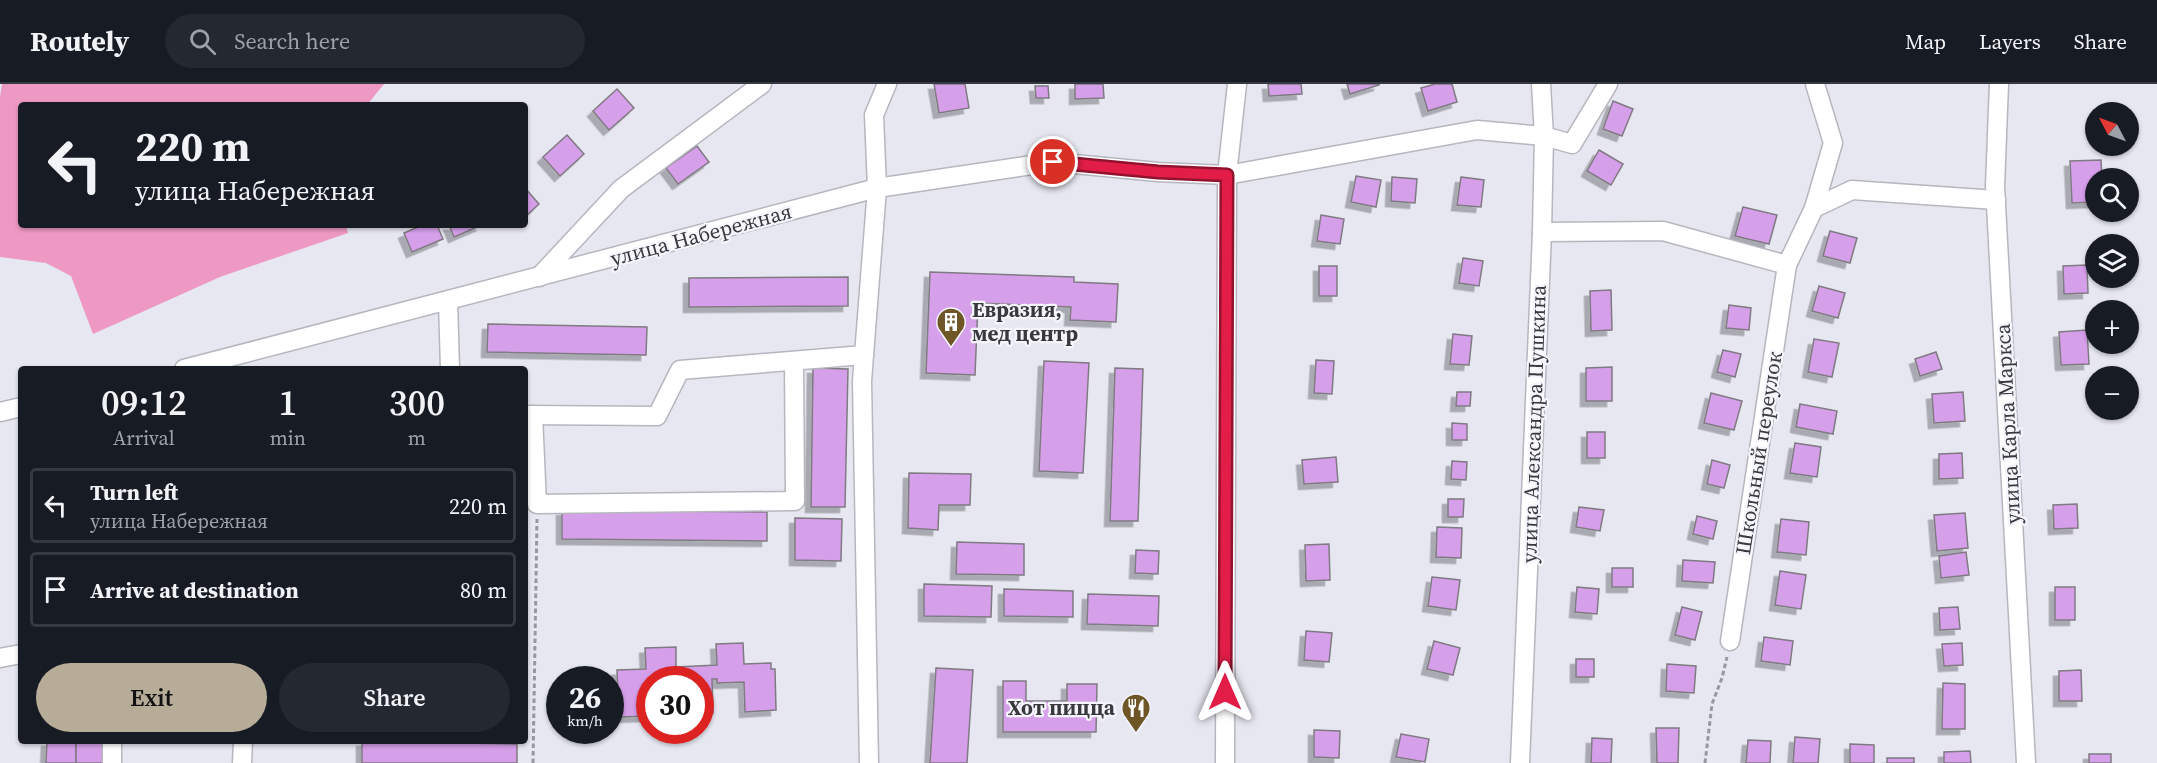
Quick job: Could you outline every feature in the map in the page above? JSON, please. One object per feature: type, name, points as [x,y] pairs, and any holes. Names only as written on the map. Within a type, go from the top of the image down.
[{"type":"street","points":[[539,277],[621,189],[762,84]]},
{"type":"street","points":[[869,763],[862,381],[877,188],[874,116],[887,84]]},
{"type":"street","points":[[1225,763],[1227,175],[1237,84]]},
{"type":"street","name":"улица Александра Пушкина","points":[[1520,763],[1542,232],[1544,136],[1541,84]]},
{"type":"street","name":"улица Набережная","points":[[196,366],[877,188],[1053,162],[1158,172],[1227,175],[1477,130],[1544,136],[1572,144],[1608,84]]},
{"type":"street","name":"Школьный переулок","points":[[1730,640],[1788,265],[1814,208],[1833,143],[1815,84]]},
{"type":"street","name":"улица Карла Маркса","points":[[1999,84],[1996,200],[2025,763]]},
{"type":"street","points":[[1814,208],[1852,190],[1996,200]]},
{"type":"street","points":[[1542,232],[1663,231],[1788,265]]},
{"type":"street","points":[[448,301],[450,366]]},
{"type":"street","points":[[258,366],[260,350]]},
{"type":"street","points":[[794,361],[795,501],[537,504],[529,415],[657,416],[680,370],[794,361],[864,356]]},
{"type":"street","points":[[0,412],[18,408]]},
{"type":"street","points":[[0,658],[18,655]]},
{"type":"street","points":[[112,744],[112,763]]},
{"type":"street","points":[[242,763],[243,744]]},
{"type":"path","points":[[533,763],[537,504]]},
{"type":"path","points":[[1705,763],[1712,704],[1722,678],[1730,640]]},
{"type":"shaded area","points":[[2,84],[384,84],[369,102],[18,102],[18,228],[347,228],[348,233],[220,277],[93,334],[71,276],[46,263],[0,257],[0,97]]},
{"type":"building","points":[[934,84],[965,84],[969,108],[939,113]]},
{"type":"building","points":[[1075,84],[1103,84],[1104,98],[1075,99]]},
{"type":"building","points":[[1268,84],[1301,84],[1302,94],[1269,96]]},
{"type":"building","points":[[1347,84],[1379,84],[1379,85],[1350,94]]},
{"type":"building","points":[[1435,84],[1452,84],[1457,102],[1428,111],[1421,88]]},
{"type":"building","points":[[1035,86],[1048,86],[1049,98],[1036,98]]},
{"type":"building","points":[[617,89],[634,108],[609,130],[593,111]]},
{"type":"building","points":[[1613,101],[1633,109],[1622,136],[1603,129]]},
{"type":"building","points":[[567,135],[584,154],[560,176],[543,157]]},
{"type":"building","points":[[697,146],[709,162],[678,184],[666,168]]},
{"type":"building","points":[[1599,150],[1623,164],[1611,185],[1587,171]]},
{"type":"building","points":[[2101,160],[2101,168],[2085,168],[2085,202],[2072,203],[2070,161]]},
{"type":"building","points":[[1356,176],[1381,180],[1376,207],[1351,202]]},
{"type":"building","points":[[1392,177],[1417,179],[1415,203],[1391,201]]},
{"type":"building","points":[[1461,177],[1484,180],[1481,207],[1457,205]]},
{"type":"building","points":[[528,191],[539,204],[528,214]]},
{"type":"building","points":[[1743,207],[1777,215],[1769,244],[1735,236]]},
{"type":"building","points":[[1321,215],[1344,219],[1340,244],[1317,241]]},
{"type":"building","points":[[416,228],[438,228],[443,239],[412,252],[404,233]]},
{"type":"building","points":[[450,228],[475,228],[454,237]]},
{"type":"building","points":[[1830,231],[1857,238],[1850,263],[1823,256]]},
{"type":"building","points":[[1463,258],[1483,261],[1479,286],[1459,283]]},
{"type":"building","points":[[2085,265],[2085,288],[2088,288],[2088,293],[2064,294],[2063,266]]},
{"type":"building","points":[[1319,266],[1337,266],[1337,296],[1319,296]]},
{"type":"building","name":"Евразия, мед центр","points":[[930,272],[1074,277],[1074,282],[1118,284],[1116,322],[1070,320],[1071,307],[978,303],[975,375],[926,373]]},
{"type":"building","points":[[848,277],[848,306],[689,307],[689,278]]},
{"type":"building","points":[[1819,286],[1845,293],[1838,318],[1812,311]]},
{"type":"building","points":[[1611,290],[1612,330],[1591,331],[1590,291]]},
{"type":"building","points":[[1729,305],[1751,308],[1749,330],[1726,328]]},
{"type":"building","points":[[488,324],[647,327],[646,355],[487,352]]},
{"type":"building","points":[[2085,330],[2085,354],[2088,354],[2089,364],[2061,365],[2059,332]]},
{"type":"building","points":[[1453,334],[1472,336],[1469,365],[1450,364]]},
{"type":"building","points":[[1814,339],[1839,343],[1832,377],[1808,372]]},
{"type":"building","points":[[1723,350],[1741,354],[1735,377],[1717,372]]},
{"type":"building","points":[[1936,352],[1942,369],[1920,376],[1915,359]]},
{"type":"building","points":[[1316,360],[1334,361],[1332,394],[1314,393]]},
{"type":"building","points":[[1044,361],[1089,363],[1083,473],[1039,471]]},
{"type":"building","points":[[1612,367],[1612,401],[1586,401],[1586,368]]},
{"type":"building","points":[[813,368],[848,369],[845,507],[811,507]]},
{"type":"building","points":[[1115,368],[1143,369],[1138,521],[1110,521]]},
{"type":"building","points":[[1457,392],[1471,392],[1470,406],[1456,406]]},
{"type":"building","points":[[1963,392],[1965,421],[1934,423],[1932,394]]},
{"type":"building","points":[[1711,393],[1742,401],[1734,430],[1704,423]]},
{"type":"building","points":[[1800,404],[1837,411],[1833,434],[1796,427]]},
{"type":"building","points":[[1452,423],[1467,424],[1467,440],[1452,440]]},
{"type":"building","points":[[1587,432],[1605,432],[1605,458],[1587,458]]},
{"type":"building","points":[[1795,443],[1821,447],[1817,477],[1790,473]]},
{"type":"building","points":[[1962,453],[1963,478],[1939,479],[1939,454]]},
{"type":"building","points":[[1336,457],[1338,482],[1304,484],[1302,460]]},
{"type":"building","points":[[1712,460],[1730,465],[1724,488],[1707,484]]},
{"type":"building","points":[[1452,461],[1467,462],[1466,480],[1451,479]]},
{"type":"building","points":[[909,473],[971,474],[970,505],[939,505],[938,530],[908,528]]},
{"type":"building","points":[[1448,499],[1464,499],[1463,517],[1448,517]]},
{"type":"building","points":[[2077,504],[2078,528],[2054,529],[2053,505]]},
{"type":"building","points":[[1579,507],[1604,510],[1600,531],[1576,527]]},
{"type":"building","points":[[562,510],[767,512],[767,541],[562,539]]},
{"type":"building","points":[[1965,513],[1968,548],[1937,551],[1934,515]]},
{"type":"building","points":[[1697,516],[1717,521],[1713,539],[1693,534]]},
{"type":"building","points":[[795,518],[842,519],[841,561],[795,560]]},
{"type":"building","points":[[1781,519],[1809,522],[1806,555],[1777,552]]},
{"type":"building","points":[[1437,527],[1462,528],[1461,558],[1436,557]]},
{"type":"building","points":[[957,542],[1024,544],[1024,575],[956,574]]},
{"type":"building","points":[[1329,544],[1330,580],[1306,581],[1305,545]]},
{"type":"building","points":[[1136,550],[1159,551],[1158,574],[1135,573]]},
{"type":"building","points":[[1966,552],[1969,575],[1941,578],[1939,556]]},
{"type":"building","points":[[1683,560],[1715,562],[1713,583],[1682,581]]},
{"type":"building","points":[[1612,568],[1633,568],[1633,587],[1612,587]]},
{"type":"building","points":[[1780,571],[1806,575],[1801,609],[1775,605]]},
{"type":"building","points":[[1432,577],[1460,580],[1456,610],[1428,606]]},
{"type":"building","points":[[924,584],[992,586],[991,617],[924,616]]},
{"type":"building","points":[[1577,587],[1599,589],[1597,614],[1575,612]]},
{"type":"building","points":[[2055,587],[2075,587],[2075,620],[2055,620]]},
{"type":"building","points":[[1004,589],[1073,591],[1073,617],[1004,616]]},
{"type":"building","points":[[1088,594],[1159,596],[1158,626],[1087,624]]},
{"type":"building","points":[[1682,607],[1702,612],[1695,640],[1675,635]]},
{"type":"building","points":[[1958,607],[1960,629],[1940,630],[1939,608]]},
{"type":"building","points":[[1306,631],[1332,633],[1329,662],[1304,660]]},
{"type":"building","points":[[1764,637],[1793,641],[1790,665],[1761,661]]},
{"type":"building","points":[[1434,641],[1460,648],[1453,675],[1427,669]]},
{"type":"building","points":[[743,643],[744,664],[771,663],[771,669],[775,669],[776,710],[745,712],[744,682],[717,683],[717,679],[714,679],[714,666],[696,666],[717,665],[716,644]]},
{"type":"building","points":[[1962,643],[1963,665],[1944,666],[1942,644]]},
{"type":"building","points":[[676,647],[676,666],[646,666],[645,648]]},
{"type":"building","points":[[1576,659],[1594,659],[1594,677],[1576,677]]},
{"type":"building","points":[[1667,664],[1696,666],[1694,693],[1666,691]]},
{"type":"building","points":[[936,668],[973,670],[967,763],[930,763]]},
{"type":"building","points":[[636,669],[636,716],[624,717],[624,670]]},
{"type":"building","points":[[2081,670],[2082,701],[2059,701],[2059,671]]},
{"type":"building","points":[[1003,681],[1026,681],[1026,701],[1067,701],[1067,684],[1097,684],[1096,732],[1003,732]]},
{"type":"building","points":[[1943,683],[1965,684],[1965,729],[1942,729]]},
{"type":"building","points":[[1656,728],[1679,728],[1678,763],[1657,763]]},
{"type":"building","points":[[1314,730],[1340,731],[1339,758],[1314,757]]},
{"type":"building","points":[[1401,734],[1429,739],[1425,762],[1396,757]]},
{"type":"building","points":[[1795,737],[1820,739],[1818,763],[1793,763]]},
{"type":"building","points":[[1592,738],[1612,739],[1611,763],[1591,763]]},
{"type":"building","points":[[1748,740],[1771,741],[1770,763],[1746,763]]},
{"type":"building","points":[[47,744],[76,744],[76,763],[46,763]]},
{"type":"building","points":[[76,744],[104,744],[104,763],[76,763]]},
{"type":"building","points":[[362,744],[517,744],[517,763],[362,763]]},
{"type":"building","points":[[1850,744],[1874,745],[1874,763],[1850,763]]},
{"type":"building","points":[[1970,751],[1971,763],[1944,763],[1944,752]]},
{"type":"building","points":[[2089,754],[2111,754],[2111,763],[2089,763]]},
{"type":"building","points":[[1887,758],[1914,758],[1914,763],[1887,763]]},
{"type":"place","name":"Евразия, мед центр","points":[[951,348]]},
{"type":"place","name":"Хот пицца","points":[[1136,734]]},
{"type":"route","points":[[1053,162],[1158,172],[1227,175],[1225,692]]}]
